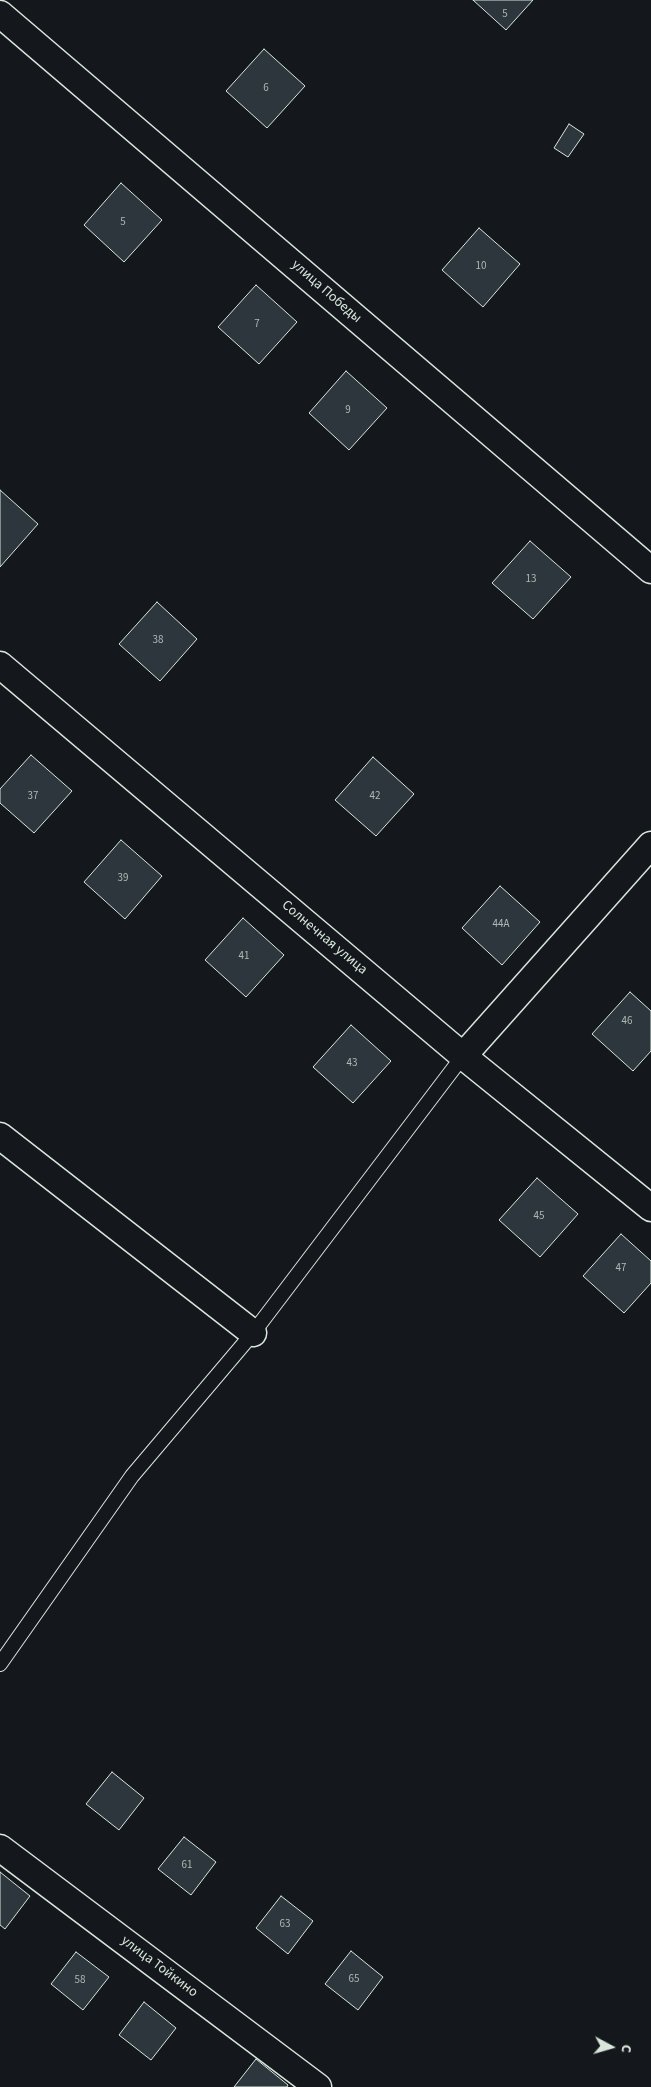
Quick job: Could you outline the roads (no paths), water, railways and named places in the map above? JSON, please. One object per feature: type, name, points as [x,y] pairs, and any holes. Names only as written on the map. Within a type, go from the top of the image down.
[{"type":"street","name":"улица Победы","points":[[0,14],[651,570]]},
{"type":"street","name":"Солнечная улица","points":[[0,665],[463,1056],[651,1208]]},
{"type":"street","points":[[463,1056],[651,845]]},
{"type":"street","points":[[0,1136],[253,1333]]},
{"type":"street","name":"улица Тойкино","points":[[0,1848],[318,2087]]},
{"type":"lane","points":[[0,1664],[132,1476],[253,1333],[463,1056]]}]
